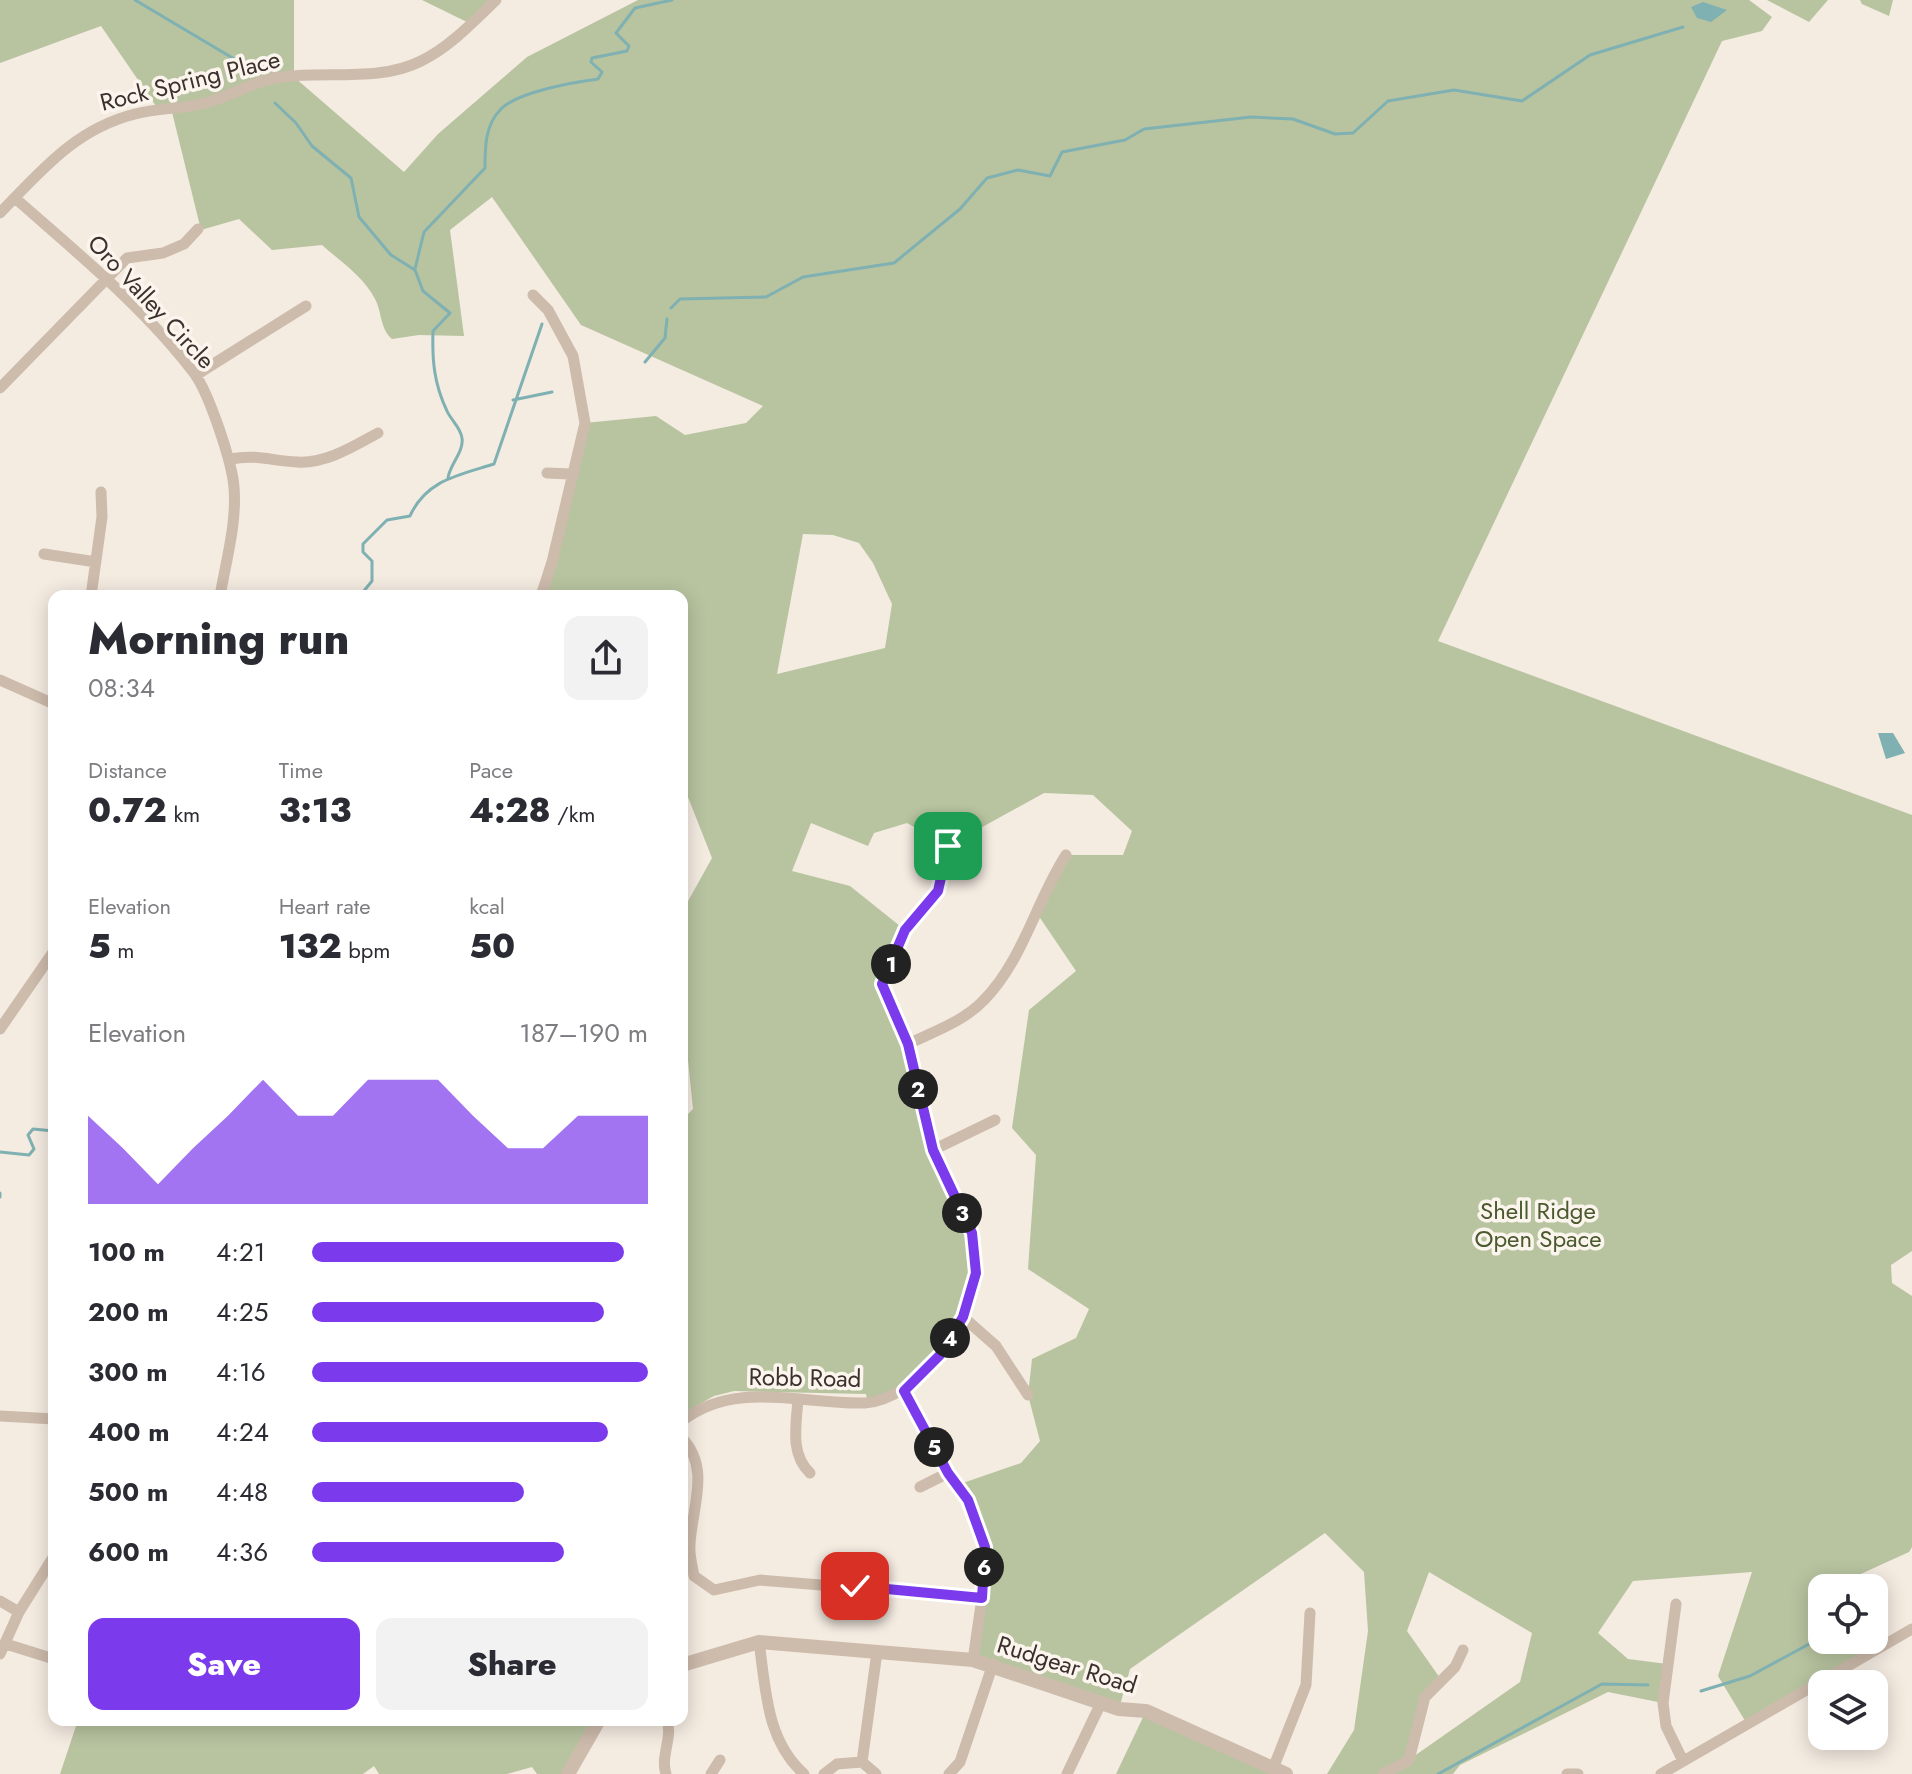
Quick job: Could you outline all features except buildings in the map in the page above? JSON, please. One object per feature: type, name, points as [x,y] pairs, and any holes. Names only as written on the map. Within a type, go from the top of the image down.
[{"type":"street","name":"Rock Spring Place","points":[[0,213],[72,142],[105,123],[137,113],[203,104],[283,76],[394,70],[419,62],[451,42],[496,0]]},
{"type":"street","name":"Oro Valley Circle","points":[[15,198],[107,280],[196,375],[230,459],[234,514],[221,590]]},
{"type":"street","points":[[0,388],[127,258],[174,249],[184,244],[198,229]]},
{"type":"street","points":[[533,295],[548,310],[573,356],[585,423],[543,590]]},
{"type":"street","points":[[196,375],[306,306]]},
{"type":"street","points":[[230,459],[257,454],[299,463],[342,453],[378,433]]},
{"type":"street","points":[[547,473],[570,474]]},
{"type":"street","points":[[92,590],[101,492]]},
{"type":"street","points":[[44,554],[96,562]]},
{"type":"street","points":[[0,680],[48,701]]},
{"type":"street","name":"Robb Road","points":[[688,1417],[712,1403],[730,1399],[868,1403],[904,1391],[940,1355],[963,1317],[976,1273],[972,1233],[933,1150],[908,1044],[882,984],[905,930],[938,891],[948,846]]},
{"type":"street","points":[[908,1044],[962,1018],[983,1002],[1024,938],[1047,883],[1066,855]]},
{"type":"street","points":[[0,1029],[48,961]]},
{"type":"street","points":[[933,1150],[995,1120]]},
{"type":"street","points":[[963,1317],[996,1346],[1028,1395]]},
{"type":"street","points":[[904,1391],[948,1473],[968,1500],[985,1547],[982,1598],[973,1660]]},
{"type":"street","points":[[798,1400],[796,1449],[801,1465],[810,1473]]},
{"type":"street","points":[[0,1416],[48,1419]]},
{"type":"street","points":[[688,1446],[697,1459],[699,1474],[690,1547],[694,1576],[714,1590],[760,1580],[982,1598]]},
{"type":"street","points":[[920,1487],[948,1473]]},
{"type":"street","points":[[48,1566],[19,1612],[3,1649],[48,1658]]},
{"type":"street","points":[[0,1601],[19,1612]]},
{"type":"street","points":[[1676,1604],[1663,1703],[1666,1726],[1682,1759]]},
{"type":"street","points":[[1280,1770],[1306,1685],[1310,1613]]},
{"type":"street","points":[[1661,1774],[1682,1759],[1805,1693],[1912,1629]]},
{"type":"street","points":[[759,1642],[770,1723],[788,1759],[804,1774]]},
{"type":"street","name":"Rudgear Road","points":[[688,1663],[759,1642],[973,1660],[993,1664],[1119,1709],[1146,1711],[1280,1770]]},
{"type":"street","points":[[1383,1774],[1409,1760],[1425,1697],[1455,1667],[1463,1650]]},
{"type":"street","points":[[862,1762],[877,1652]]},
{"type":"street","points":[[949,1774],[960,1762],[993,1664]]},
{"type":"street","points":[[1067,1774],[1101,1703]]},
{"type":"street","points":[[568,1774],[596,1726]]},
{"type":"street","points":[[666,1774],[663,1767],[669,1726]]},
{"type":"street","points":[[711,1774],[720,1760]]},
{"type":"street","points":[[824,1774],[837,1764],[862,1762],[876,1774]]},
{"type":"street","points":[[1567,1774],[1578,1774]]},
{"type":"green space","name":"Shell Ridge Open Space","points":[[0,0],[294,0],[294,77],[404,172],[438,134],[527,57],[638,0],[1749,0],[1772,17],[1762,31],[1722,41],[1438,641],[1912,815],[1912,1251],[1891,1265],[1892,1283],[1912,1296],[1912,1547],[1909,1552],[1861,1574],[1808,1574],[1808,1654],[1868,1654],[1841,1670],[1808,1670],[1808,1689],[1747,1724],[1718,1676],[1752,1572],[1633,1581],[1598,1633],[1628,1659],[1667,1664],[1663,1703],[1608,1692],[1460,1765],[1453,1774],[1327,1774],[1354,1730],[1368,1631],[1364,1572],[1325,1533],[1130,1669],[1119,1709],[973,1660],[985,1547],[957,1485],[1021,1463],[1040,1441],[1028,1395],[1032,1359],[1076,1338],[1089,1309],[1028,1269],[1036,1155],[1012,1128],[1029,1010],[1076,971],[1036,912],[1066,855],[1123,855],[1132,831],[1093,795],[1044,793],[948,846],[907,823],[874,833],[868,846],[811,823],[792,871],[850,886],[905,930],[883,984],[908,1044],[933,1150],[972,1233],[976,1273],[963,1317],[904,1391],[868,1403],[866,1394],[734,1391],[714,1396],[688,1411],[688,1114],[693,1109],[688,1060],[688,901],[712,858],[688,797],[688,590],[543,590],[585,423],[656,416],[685,435],[746,423],[763,406],[581,325],[492,197],[450,230],[464,336],[419,335],[392,339],[365,284],[322,245],[272,250],[239,219],[201,230],[171,108],[158,109],[101,26],[0,63]],"holes":[[[803,534],[833,535],[859,543],[873,563],[892,604],[885,648],[777,674]],[[1429,1572],[1532,1633],[1520,1682],[1410,1759],[1425,1697],[1440,1678],[1407,1631]]]},
{"type":"green space","points":[[422,0],[496,0],[471,24]]},
{"type":"green space","points":[[1767,0],[1828,0],[1809,22]]},
{"type":"green space","points":[[1860,0],[1893,0],[1889,16],[1862,4]]},
{"type":"green space","points":[[1146,1711],[1286,1774],[1116,1774]]},
{"type":"green space","points":[[76,1726],[596,1726],[568,1774],[537,1774],[532,1767],[507,1774],[379,1774],[374,1766],[363,1774],[60,1774]]},
{"type":"water","points":[[1703,2],[1727,10],[1711,22],[1697,18],[1691,7]]},
{"type":"water","points":[[1878,733],[1893,733],[1905,753],[1886,759]]},
{"type":"waterway","points":[[135,0],[241,63]]},
{"type":"waterway","points":[[415,269],[424,232],[485,168],[489,129],[501,109],[533,93],[598,79],[602,72],[591,62],[592,58],[627,51],[629,46],[616,33],[635,8],[672,0]]},
{"type":"waterway","points":[[671,308],[680,299],[766,297],[803,277],[894,263],[960,209],[987,178],[1018,170],[1050,176],[1062,152],[1125,140],[1144,129],[1251,117],[1293,119],[1335,134],[1353,133],[1388,101],[1454,90],[1522,101],[1590,55],[1683,27]]},
{"type":"waterway","points":[[275,103],[296,123],[312,146],[351,178],[359,217],[391,255],[415,270],[423,291],[450,313],[433,331],[439,391],[462,438],[448,478]]},
{"type":"waterway","points":[[645,362],[665,338],[667,319]]},
{"type":"waterway","points":[[365,590],[372,581],[372,561],[363,552],[363,544],[387,520],[410,516],[425,494],[445,481],[494,464],[542,324]]},
{"type":"waterway","points":[[513,400],[552,392]]},
{"type":"waterway","points":[[0,1152],[29,1155],[34,1149],[28,1135],[33,1129],[48,1130]]},
{"type":"waterway","points":[[1701,1691],[1750,1676],[1808,1645]]},
{"type":"waterway","points":[[1438,1774],[1602,1684],[1648,1685]]},
{"type":"route","points":[[855,1586],[982,1598],[985,1547],[968,1500],[948,1473],[904,1391],[940,1355],[963,1317],[976,1273],[972,1233],[933,1150],[908,1044],[882,984],[905,930],[938,891],[948,846]]}]
